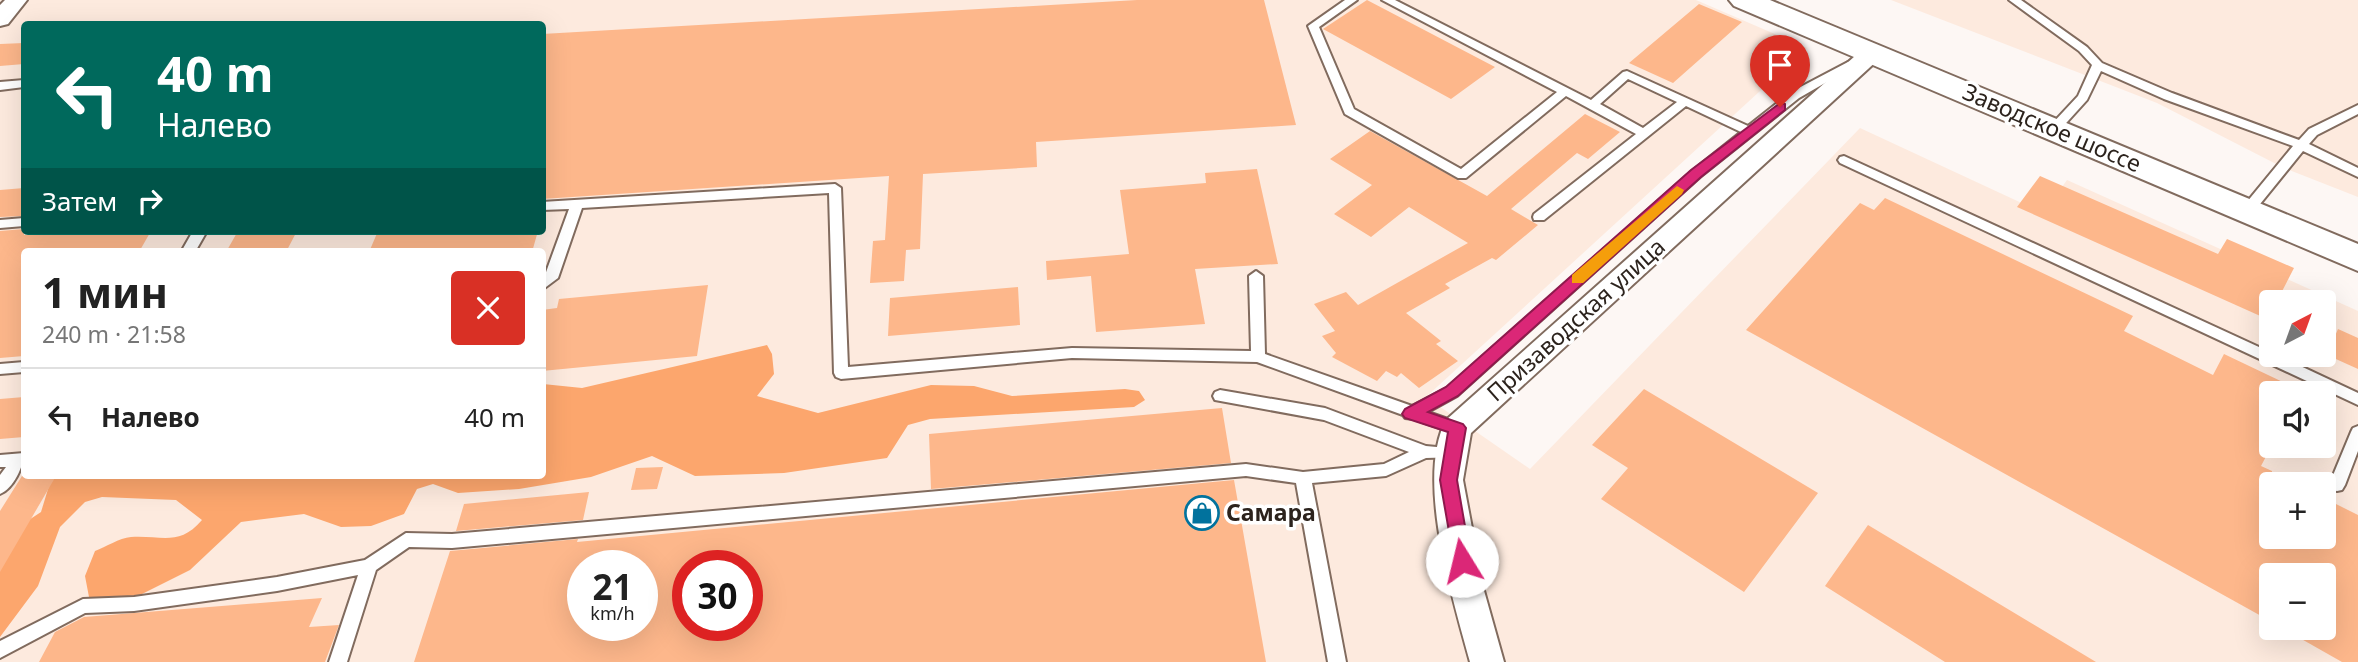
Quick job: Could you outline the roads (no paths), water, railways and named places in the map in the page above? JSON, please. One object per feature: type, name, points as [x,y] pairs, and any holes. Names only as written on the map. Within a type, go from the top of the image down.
[{"type":"main road","name":"Заводское шоссе","points":[[1744,0],[2358,258]]},
{"type":"street","points":[[0,19],[16,0]]},
{"type":"street","name":"Призаводская улица","points":[[1455,441],[1872,53]]},
{"type":"street","points":[[1455,441],[1448,480],[1462,561],[1487,662]]},
{"type":"lane","points":[[1352,0],[1312,26],[1349,111],[1462,175],[1565,91]]},
{"type":"lane","points":[[1387,0],[1645,134]]},
{"type":"lane","points":[[2014,0],[2083,50],[2098,65],[2168,96],[2301,145],[2358,173]]},
{"type":"lane","points":[[1410,414],[1452,392],[1696,174],[1749,131],[1796,95],[1872,53]]},
{"type":"lane","points":[[2054,129],[2083,97],[2098,65]]},
{"type":"lane","points":[[1592,105],[1627,74],[1749,131]]},
{"type":"lane","points":[[0,86],[21,84]]},
{"type":"lane","points":[[1539,217],[1685,102]]},
{"type":"lane","points":[[2247,211],[2313,132],[2358,109]]},
{"type":"lane","points":[[1844,160],[2358,399]]},
{"type":"lane","points":[[546,206],[835,188],[841,373],[1072,353],[1258,356],[1410,414],[1455,441]]},
{"type":"lane","points":[[546,282],[551,278],[577,204]]},
{"type":"lane","points":[[0,224],[21,222]]},
{"type":"lane","points":[[1256,276],[1258,356]]},
{"type":"lane","points":[[0,369],[21,367]]},
{"type":"lane","points":[[1220,396],[1325,414],[1425,452]]},
{"type":"lane","points":[[2337,485],[2358,432]]},
{"type":"lane","points":[[0,650],[83,606],[134,604],[277,584],[369,566],[406,540],[452,541],[1246,470],[1303,478],[1386,470],[1455,441]]},
{"type":"lane","points":[[0,461],[21,459]]},
{"type":"lane","points":[[0,488],[21,460]]},
{"type":"lane","points":[[1303,478],[1337,662]]},
{"type":"lane","points":[[338,662],[369,566]]},
{"type":"place","name":"Самара","points":[[1202,513]]}]
